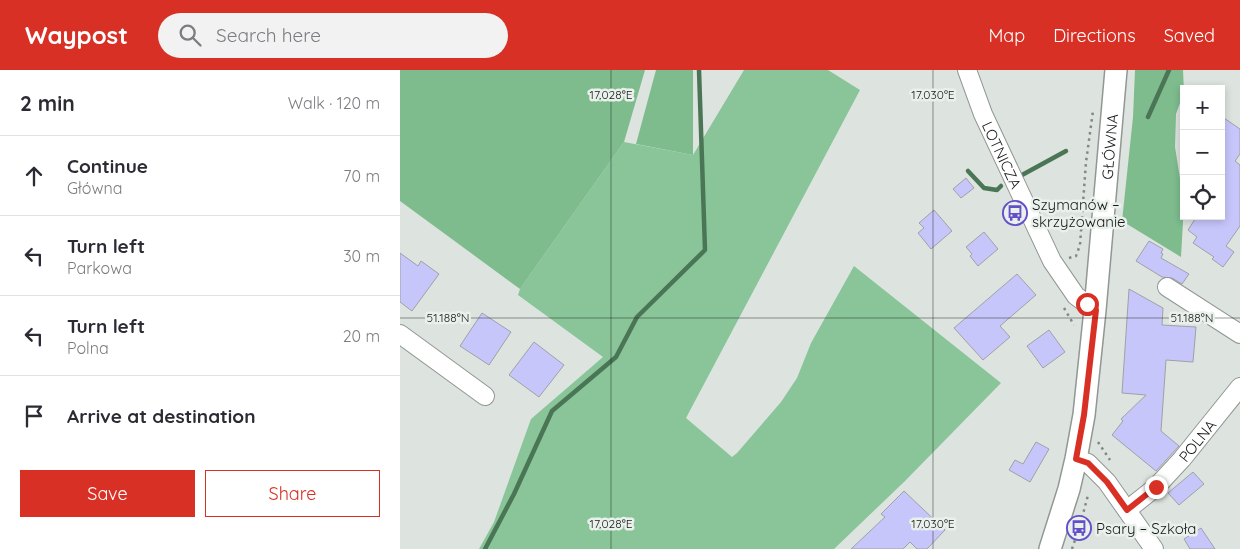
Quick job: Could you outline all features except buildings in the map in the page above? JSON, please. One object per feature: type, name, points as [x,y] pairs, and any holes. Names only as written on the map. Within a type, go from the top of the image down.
[{"type":"main road","name":"GŁÓWNA","points":[[1050,549],[1069,489],[1084,415],[1096,310],[1116,70]]},
{"type":"street","name":"LOTNICZA","points":[[966,70],[984,114],[1052,261],[1076,296],[1096,310]]},
{"type":"street","points":[[1167,287],[1240,334]]},
{"type":"street","points":[[400,334],[485,396]]},
{"type":"street","name":"POLNA","points":[[1127,510],[1156,487],[1182,459],[1240,387]]},
{"type":"street","points":[[1076,459],[1088,463],[1107,482],[1154,549]]},
{"type":"path","points":[[1065,257],[1076,256],[1080,245],[1086,162],[1094,105]]},
{"type":"path","points":[[1061,302],[1076,331]]},
{"type":"path","points":[[1094,436],[1114,466]]},
{"type":"green space","points":[[400,70],[645,70],[624,142],[520,289],[400,201]]},
{"type":"green space","points":[[656,70],[693,70],[693,155],[636,144]]},
{"type":"green space","points":[[744,70],[828,70],[860,90],[686,418],[732,457],[737,453],[781,402],[797,378],[811,343],[854,266],[1001,383],[905,481],[834,549],[479,549],[494,522],[531,419],[603,357],[518,295],[520,289],[624,142],[693,155]]},
{"type":"green space","points":[[1135,70],[1183,70],[1184,85],[1180,85],[1180,103],[1176,114],[1175,147],[1180,179],[1180,220],[1183,220],[1181,257],[1122,221],[1133,117]]},
{"type":"waterway","points":[[485,549],[514,494],[552,411],[616,357],[637,317],[705,250],[699,70]]},
{"type":"waterway","points":[[1148,117],[1169,70]]},
{"type":"waterway","points":[[1022,175],[1066,151]]},
{"type":"waterway","points":[[968,171],[984,188],[997,190],[1001,186]]},
{"type":"place","name":"Szymanów – skrzyżowanie","points":[[1015,213]]},
{"type":"place","name":"Psary – Szkoła","points":[[1079,528]]},
{"type":"route","points":[[1087,304],[1096,310],[1084,415],[1076,459],[1088,463],[1107,482],[1127,510],[1156,487]]}]
